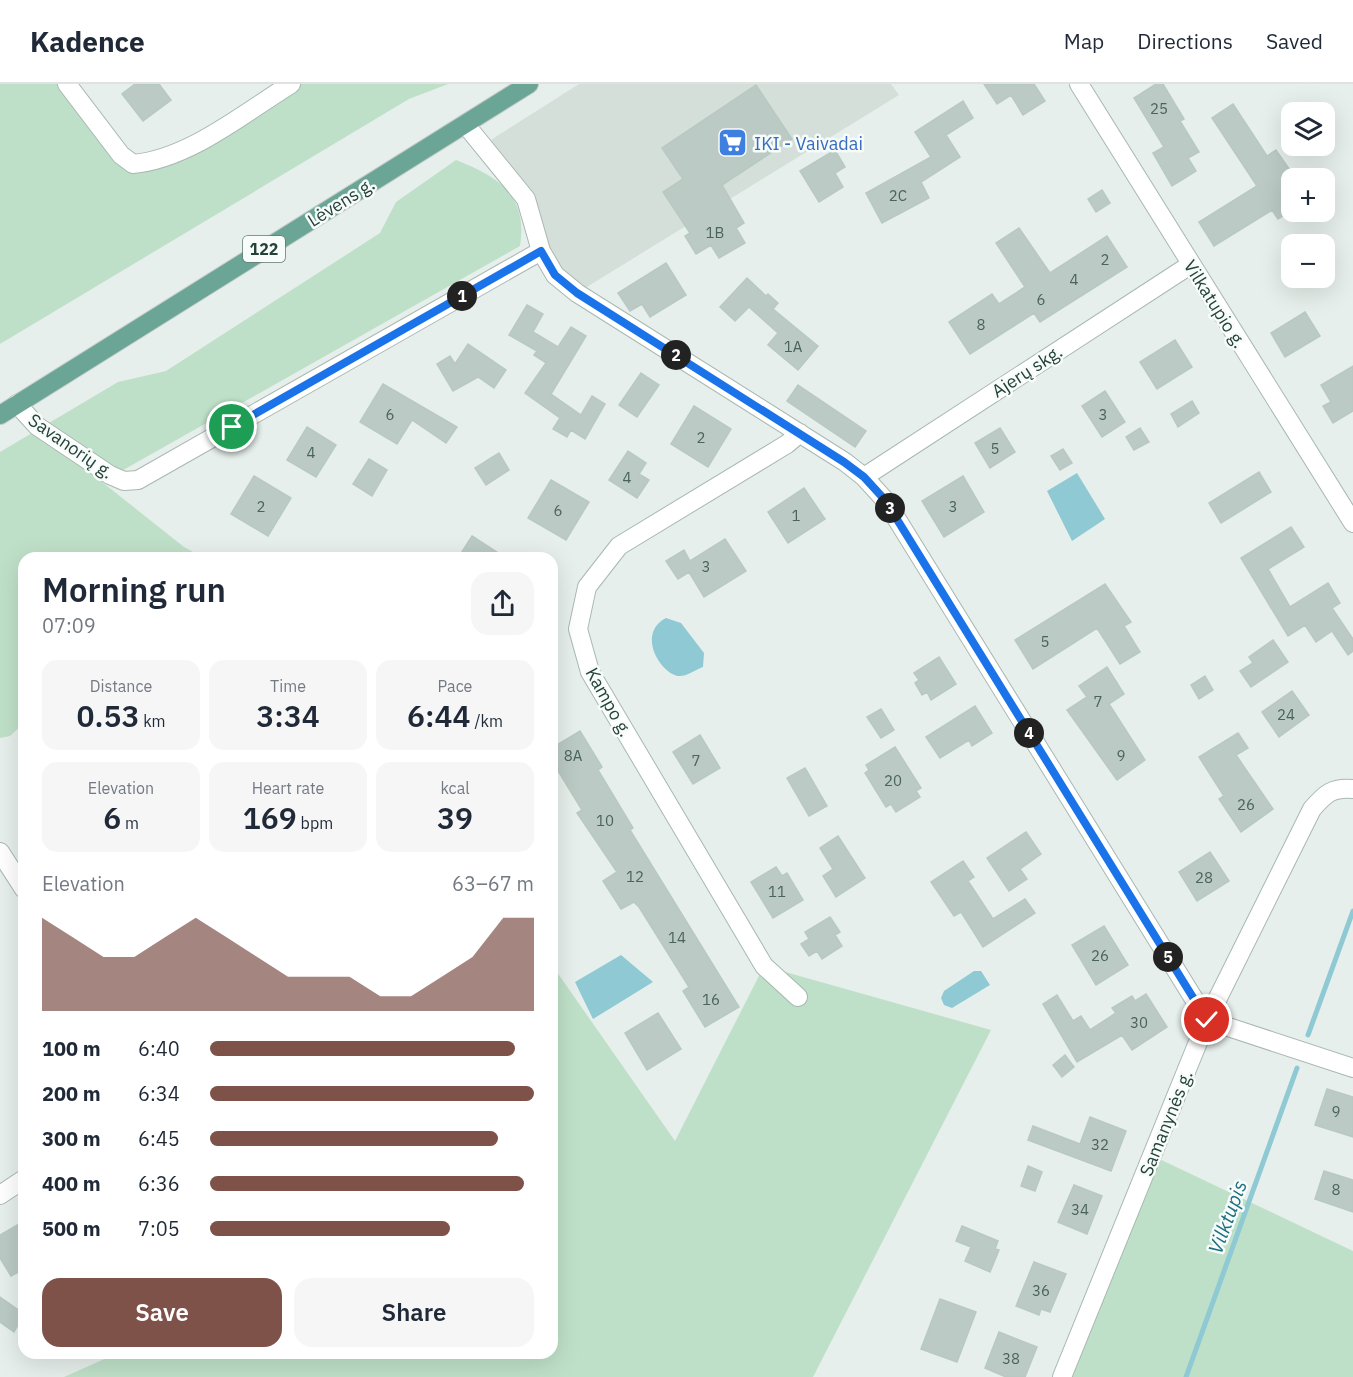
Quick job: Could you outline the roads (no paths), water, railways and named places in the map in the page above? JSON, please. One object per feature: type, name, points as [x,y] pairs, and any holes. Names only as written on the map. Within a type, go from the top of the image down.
[{"type":"main road","name":"Lėvens g.","points":[[0,415],[529,84]]},
{"type":"street","points":[[67,84],[121,155],[134,164],[151,162],[184,151],[291,84]]},
{"type":"street","name":"Vilkatupio g.","points":[[1078,84],[1353,523]]},
{"type":"street","points":[[465,124],[526,199],[541,251],[555,275],[577,293],[800,433],[864,477],[885,500],[1207,1020],[1353,1068]]},
{"type":"street","name":"Savanorių g.","points":[[17,404],[37,426],[110,476],[124,481],[138,480],[541,251]]},
{"type":"street","name":"Ajerų skg.","points":[[864,477],[1190,265]]},
{"type":"street","name":"Kampo g.","points":[[798,997],[764,966],[590,672],[578,629],[587,587],[620,546],[787,444],[800,433]]},
{"type":"street","name":"Samanynės g.","points":[[1062,1377],[1207,1020],[1312,809],[1326,793],[1340,788],[1353,789]]},
{"type":"street","points":[[0,852],[18,880]]},
{"type":"street","points":[[0,1195],[18,1183]]},
{"type":"water","points":[[1077,473],[1105,519],[1072,541],[1047,491]]},
{"type":"water","points":[[666,618],[681,623],[704,653],[703,667],[680,676],[673,674],[659,662],[652,643],[653,634],[657,625]]},
{"type":"water","points":[[621,955],[653,982],[593,1019],[575,982]]},
{"type":"water","points":[[974,971],[981,971],[990,985],[952,1008],[944,1005],[941,998],[944,991]]},
{"type":"waterway","name":"Vilktupis","points":[[1308,1035],[1353,911]]},
{"type":"waterway","name":"Vilktupis","points":[[1186,1377],[1297,1068]]},
{"type":"place","name":"IKI - Vaivadai","points":[[733,143]]}]
